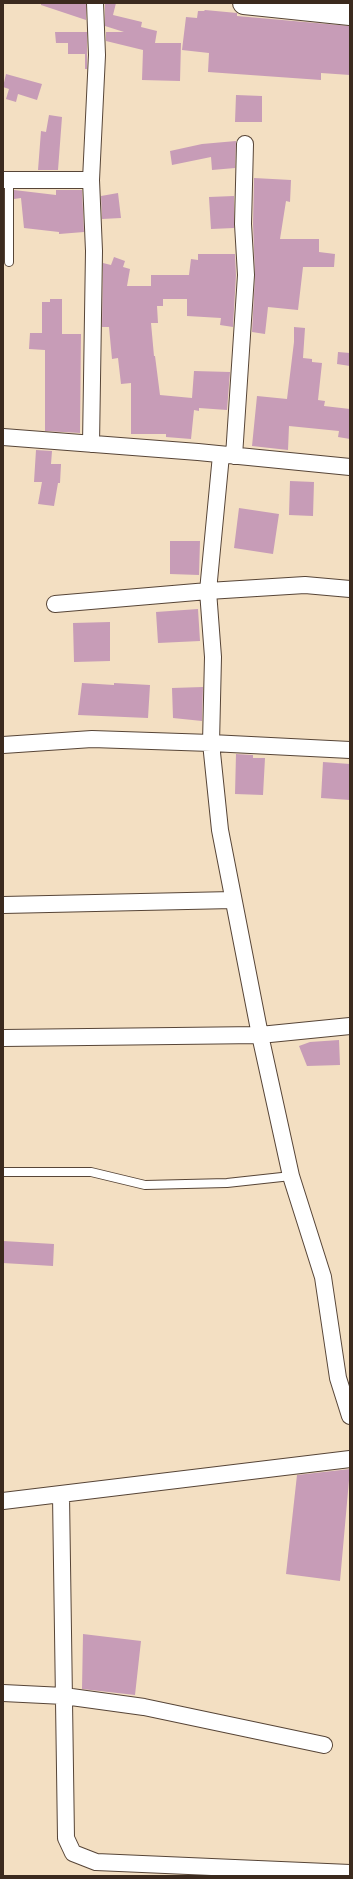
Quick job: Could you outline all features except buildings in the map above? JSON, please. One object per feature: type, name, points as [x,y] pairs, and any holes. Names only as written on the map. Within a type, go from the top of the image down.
[{"type":"street","points":[[91,444],[94,251],[91,180],[97,55],[94,3]]},
{"type":"street","points":[[244,3],[350,14]]},
{"type":"street","points":[[245,144],[244,224],[246,276],[228,456],[208,591],[213,656],[212,743],[220,830],[260,1035],[291,1176],[323,1277],[338,1378],[350,1416]]},
{"type":"street","points":[[6,180],[91,180]]},
{"type":"street","points":[[3,438],[91,444],[350,467]]},
{"type":"street","points":[[55,604],[208,591],[305,585],[350,589]]},
{"type":"street","points":[[4,743],[92,739],[350,750]]},
{"type":"street","points":[[3,905],[233,900]]},
{"type":"street","points":[[3,1038],[260,1035],[350,1026]]},
{"type":"street","points":[[3,1501],[350,1459]]},
{"type":"street","points":[[61,1495],[66,1838],[73,1853],[96,1862],[350,1873]]},
{"type":"street","points":[[3,1693],[64,1696],[144,1707],[324,1746]]},
{"type":"lane","points":[[6,180],[9,262]]},
{"type":"lane","points":[[3,1172],[92,1172],[145,1185],[227,1183],[291,1176]]}]
